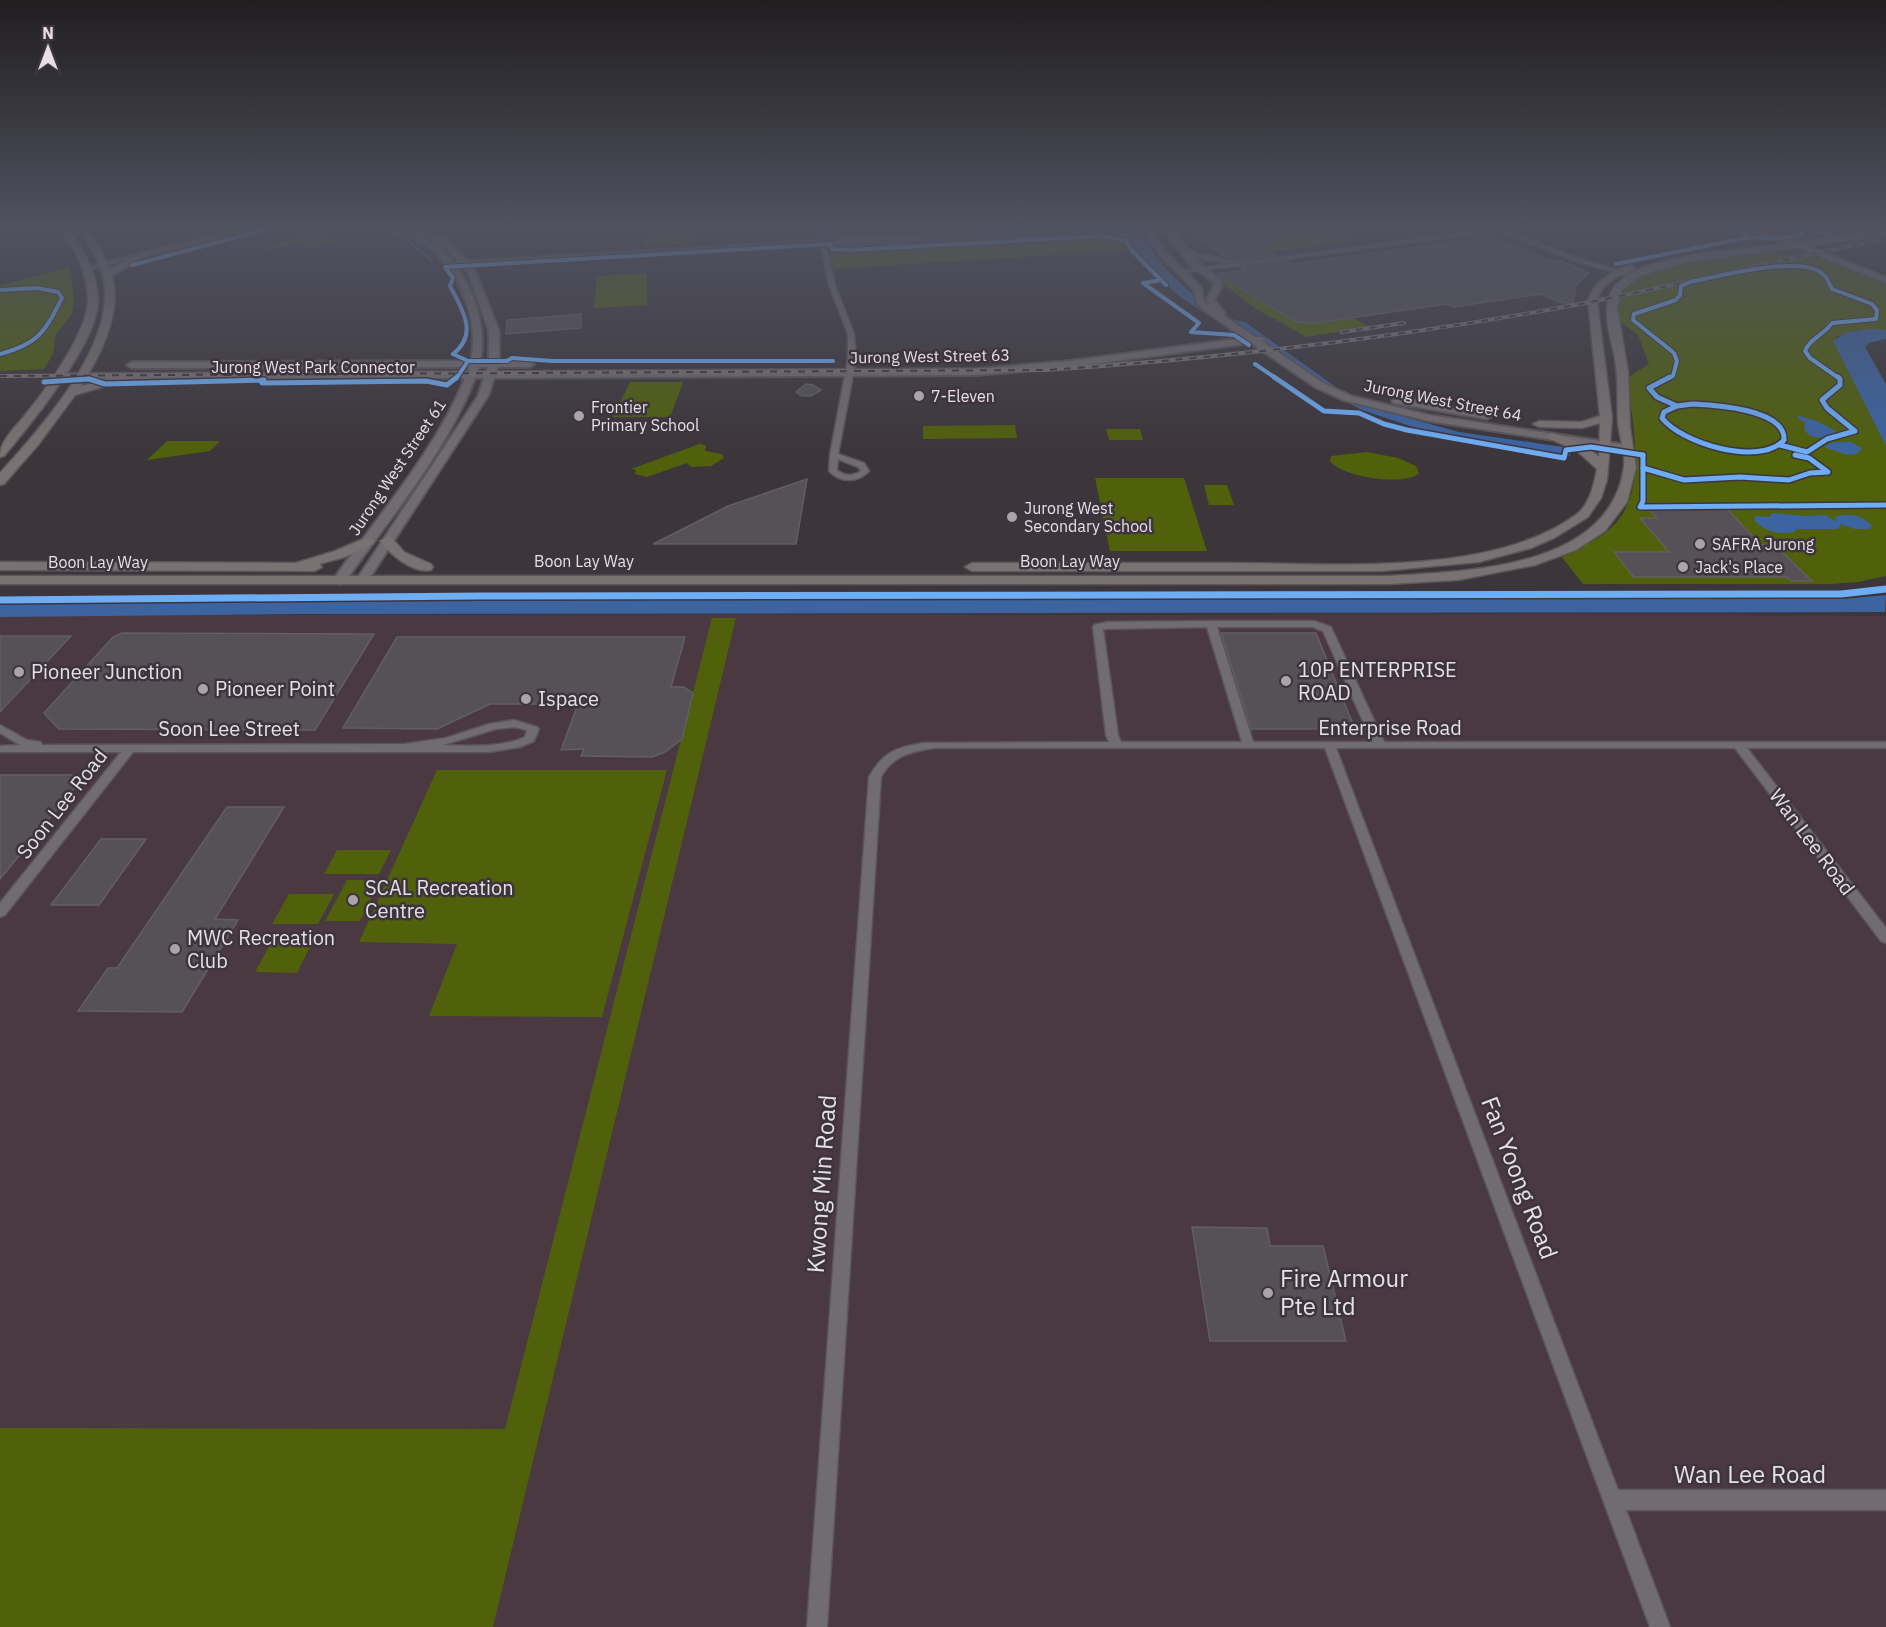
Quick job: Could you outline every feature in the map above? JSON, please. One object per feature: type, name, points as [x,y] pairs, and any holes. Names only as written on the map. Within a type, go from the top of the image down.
[{"type":"main road","points":[[0,453],[41,404],[62,372],[78,343],[93,301]]},
{"type":"main road","points":[[0,482],[32,444],[88,369],[106,320],[109,301]]},
{"type":"main road","name":"Boon Lay Way","points":[[0,580],[339,580],[367,573],[426,567],[1370,567],[1440,564],[1480,558],[1522,546],[1557,532],[1585,514],[1600,488],[1606,418],[1593,301]]},
{"type":"main road","name":"Boon Lay Way","points":[[0,567],[348,567],[367,573],[1389,580],[1455,577],[1502,569],[1545,557],[1583,542],[1613,517],[1624,491],[1630,466],[1626,443],[1623,378],[1611,301]]},
{"type":"main road","points":[[70,393],[101,383],[135,376]]},
{"type":"main road","points":[[1539,424],[1582,425],[1606,418]]},
{"type":"main road","points":[[1552,437],[1581,448],[1602,467]]},
{"type":"main road","points":[[291,567],[340,554],[368,541]]},
{"type":"main road","points":[[387,541],[399,555],[426,567]]},
{"type":"street","name":"Jurong West Street 61","points":[[339,580],[368,541],[466,393],[479,342],[476,319],[469,301]]},
{"type":"street","name":"Jurong West Street 61","points":[[367,573],[483,396],[492,375],[494,331],[483,301]]},
{"type":"street","points":[[834,455],[850,369],[851,334],[838,301]]},
{"type":"street","name":"Jurong West Street 64","points":[[1200,301],[1227,323],[1317,377],[1350,390],[1381,398],[1539,424],[1604,440]]},
{"type":"street","name":"Jurong West Street 64","points":[[1211,301],[1215,308],[1252,337],[1319,385],[1356,400],[1429,418],[1552,437],[1626,443]]},
{"type":"street","points":[[1205,341],[1225,334],[1228,328],[1227,323]]},
{"type":"street","name":"Jurong West Street 63","points":[[62,372],[88,369],[135,376],[472,370],[494,364],[1017,370],[1252,337]]},
{"type":"street","name":"Jurong West Street 63","points":[[119,365],[426,364],[492,375],[850,369],[1024,362],[1252,337]]},
{"type":"street","points":[[426,364],[456,355],[479,342]]},
{"type":"street","points":[[483,396],[504,385],[546,375]]},
{"type":"street","points":[[1117,746],[1112,735],[1098,627],[1211,624],[1314,624],[1327,629],[1380,746]]},
{"type":"street","points":[[1211,624],[1250,746]]},
{"type":"street","name":"Soon Lee Street","points":[[0,749],[27,750],[52,747],[405,747],[433,749],[514,746],[530,739],[533,729],[525,724],[506,724],[453,740],[405,747]]},
{"type":"street","name":"Soon Lee Street","points":[[0,728],[24,742],[52,747]]},
{"type":"street","name":"Enterprise Road","points":[[896,753],[934,746],[1886,745]]},
{"type":"street","name":"Wan Lee Road","points":[[1739,746],[1886,939]]},
{"type":"street","name":"Soon Lee Road","points":[[0,912],[131,747]]},
{"type":"street","name":"Fan Yoong Road","points":[[1330,747],[1660,1627]]},
{"type":"street","name":"Kwong Min Road","points":[[817,1627],[875,777],[881,764],[896,753]]},
{"type":"street","name":"Wan Lee Road","points":[[1614,1500],[1886,1500]]},
{"type":"shaded area","points":[[1560,614],[1886,616],[1886,1627],[0,1627],[0,615]]},
{"type":"green space","points":[[0,301],[74,301],[72,314],[56,334],[53,354],[44,369],[0,371]]},
{"type":"green space","points":[[595,301],[647,301],[647,305],[594,308]]},
{"type":"green space","points":[[1245,301],[1264,301],[1299,322],[1313,323],[1352,317],[1369,327],[1306,337]]},
{"type":"green space","points":[[1613,301],[1886,301],[1886,330],[1856,330],[1835,337],[1886,446],[1886,576],[1858,582],[1831,584],[1583,584],[1561,556],[1607,532],[1619,519],[1628,504],[1633,488],[1635,451],[1627,378],[1649,364],[1638,335],[1614,317]]},
{"type":"green space","points":[[630,382],[683,382],[670,417],[613,417]]},
{"type":"green space","points":[[1015,425],[1017,438],[923,439],[923,426]]},
{"type":"green space","points":[[1106,429],[1140,429],[1143,440],[1109,440]]},
{"type":"green space","points":[[167,441],[220,441],[210,451],[147,460]]},
{"type":"green space","points":[[702,443],[706,445],[705,451],[722,454],[724,458],[711,466],[691,467],[687,463],[647,477],[635,474],[636,470],[631,469]]},
{"type":"green space","points":[[1367,452],[1398,458],[1416,466],[1419,473],[1401,479],[1373,478],[1347,472],[1330,461],[1331,456]]},
{"type":"green space","points":[[1095,478],[1184,478],[1207,551],[1110,551]]},
{"type":"green space","points":[[1204,485],[1227,485],[1234,505],[1209,505]]},
{"type":"green space","points":[[712,618],[736,618],[493,1627],[0,1627],[0,1428],[505,1429]]},
{"type":"green space","points":[[437,770],[667,770],[602,1017],[429,1016],[457,944],[359,942]]},
{"type":"green space","points":[[337,850],[391,850],[379,874],[324,874]]},
{"type":"green space","name":"SCAL Recreation Centre","points":[[347,880],[380,880],[360,921],[325,921]]},
{"type":"green space","points":[[289,894],[334,894],[318,924],[272,924]]},
{"type":"green space","points":[[272,941],[313,941],[297,973],[255,972]]},
{"type":"water","points":[[1186,301],[1203,301],[1223,315],[1245,322],[1347,395],[1386,412],[1459,432],[1570,448],[1570,456],[1460,439],[1422,430],[1362,410],[1335,396]]},
{"type":"water","points":[[1886,330],[1886,339],[1869,343],[1865,347],[1886,384],[1886,446],[1833,341],[1846,332]]},
{"type":"water","points":[[1796,417],[1817,421],[1841,434],[1822,438],[1813,437],[1805,431],[1804,422]]},
{"type":"water","points":[[1833,442],[1851,442],[1862,448],[1857,454],[1847,455],[1824,447]]},
{"type":"water","points":[[1772,513],[1826,515],[1836,522],[1835,517],[1850,515],[1865,519],[1872,526],[1869,529],[1855,529],[1840,524],[1841,527],[1835,529],[1796,529],[1794,532],[1783,533],[1772,532],[1754,520],[1756,516],[1770,517]]},
{"type":"water","points":[[1886,595],[1885,612],[296,614],[0,617],[0,603],[477,597],[1843,599]]},
{"type":"building","points":[[1261,301],[1494,301],[1453,307],[1447,304],[1315,323],[1296,322]]},
{"type":"building","points":[[1557,301],[1573,301],[1573,304]]},
{"type":"building","points":[[581,314],[581,328],[506,334],[507,320]]},
{"type":"building","points":[[806,384],[821,390],[811,396],[802,396],[796,392]]},
{"type":"building","points":[[807,479],[796,544],[653,544],[728,506]]},
{"type":"building","name":"SAFRA Jurong","points":[[1648,508],[1726,508],[1761,545],[1775,545],[1812,581],[1791,581],[1787,577],[1634,577],[1614,552],[1669,552],[1640,518],[1657,518]]},
{"type":"building","name":"Pioneer Point","points":[[122,633],[374,634],[315,730],[59,729],[44,713],[113,637]]},
{"type":"building","name":"10P ENTERPRISE ROAD","points":[[1221,633],[1316,633],[1355,729],[1251,729]]},
{"type":"building","name":"Pioneer Junction","points":[[0,636],[71,636],[0,712]]},
{"type":"building","name":"Ispace","points":[[397,637],[685,637],[671,687],[684,687],[693,693],[682,739],[665,752],[652,757],[581,756],[584,749],[561,750],[578,704],[490,704],[437,729],[343,728]]},
{"type":"building","points":[[0,775],[85,775],[0,879]]},
{"type":"building","points":[[227,807],[284,807],[215,919],[238,920],[182,1012],[78,1011],[108,968],[117,968]]},
{"type":"building","points":[[101,839],[146,839],[99,905],[51,905]]},
{"type":"building","name":"Fire Armour Pte Ltd","points":[[1192,1227],[1267,1228],[1270,1246],[1323,1246],[1346,1341],[1210,1341]]},
{"type":"railway","points":[[0,376],[1045,370],[1300,347],[1427,330],[1595,301]]},
{"type":"railway","points":[[1342,332],[1404,323]]},
{"type":"cycle path","points":[[0,354],[34,342],[46,329],[61,301]]},
{"type":"cycle path","points":[[453,354],[466,340],[467,331],[458,301]]},
{"type":"cycle path","points":[[1168,301],[1199,323],[1191,332],[1234,335],[1249,345]]},
{"type":"cycle path","points":[[1673,301],[1634,314],[1633,320],[1674,353],[1677,361],[1673,376],[1649,388],[1657,397],[1677,406]]},
{"type":"cycle path","points":[[1780,445],[1807,452],[1827,439],[1855,431],[1827,408],[1822,400],[1840,385],[1840,379],[1810,358],[1805,351],[1807,345],[1826,332],[1832,323],[1876,319],[1877,310],[1872,304],[1864,301]]},
{"type":"cycle path","name":"Jurong West Park Connector","points":[[44,382],[89,379],[105,384],[264,380],[262,383],[426,381],[447,385],[455,381],[468,361],[453,354]]},
{"type":"cycle path","points":[[468,361],[507,361],[512,358],[552,361],[833,361]]},
{"type":"cycle path","points":[[1255,364],[1324,411],[1359,413],[1384,424],[1407,430],[1564,458],[1566,450],[1591,447],[1643,455]]},
{"type":"cycle path","points":[[1693,404],[1715,405],[1755,413],[1776,424],[1783,432],[1784,440],[1769,449],[1753,451],[1717,448],[1698,443],[1669,428],[1662,418],[1664,412],[1677,406],[1693,404]]},
{"type":"cycle path","points":[[1643,455],[1643,501],[1640,507],[1886,505]]},
{"type":"cycle path","points":[[1643,468],[1684,480],[1740,477],[1789,480],[1810,473],[1828,472],[1809,458],[1795,455]]},
{"type":"cycle path","points":[[0,600],[479,596],[1841,594],[1886,589]]},
{"type":"place","name":"7-Eleven","points":[[919,396]]},
{"type":"place","name":"Frontier Primary School","points":[[579,416]]},
{"type":"place","name":"Jurong West Secondary School","points":[[1012,517]]},
{"type":"place","name":"SAFRA Jurong","points":[[1700,544]]},
{"type":"place","name":"Jack's Place","points":[[1683,567]]},
{"type":"place","name":"Pioneer Junction","points":[[19,672]]},
{"type":"place","name":"10P ENTERPRISE ROAD","points":[[1286,681]]},
{"type":"place","name":"Pioneer Point","points":[[203,689]]},
{"type":"place","name":"Ispace","points":[[526,699]]},
{"type":"place","name":"SCAL Recreation Centre","points":[[353,900]]},
{"type":"place","name":"MWC Recreation Club","points":[[175,949]]},
{"type":"place","name":"Fire Armour Pte Ltd","points":[[1268,1293]]}]
